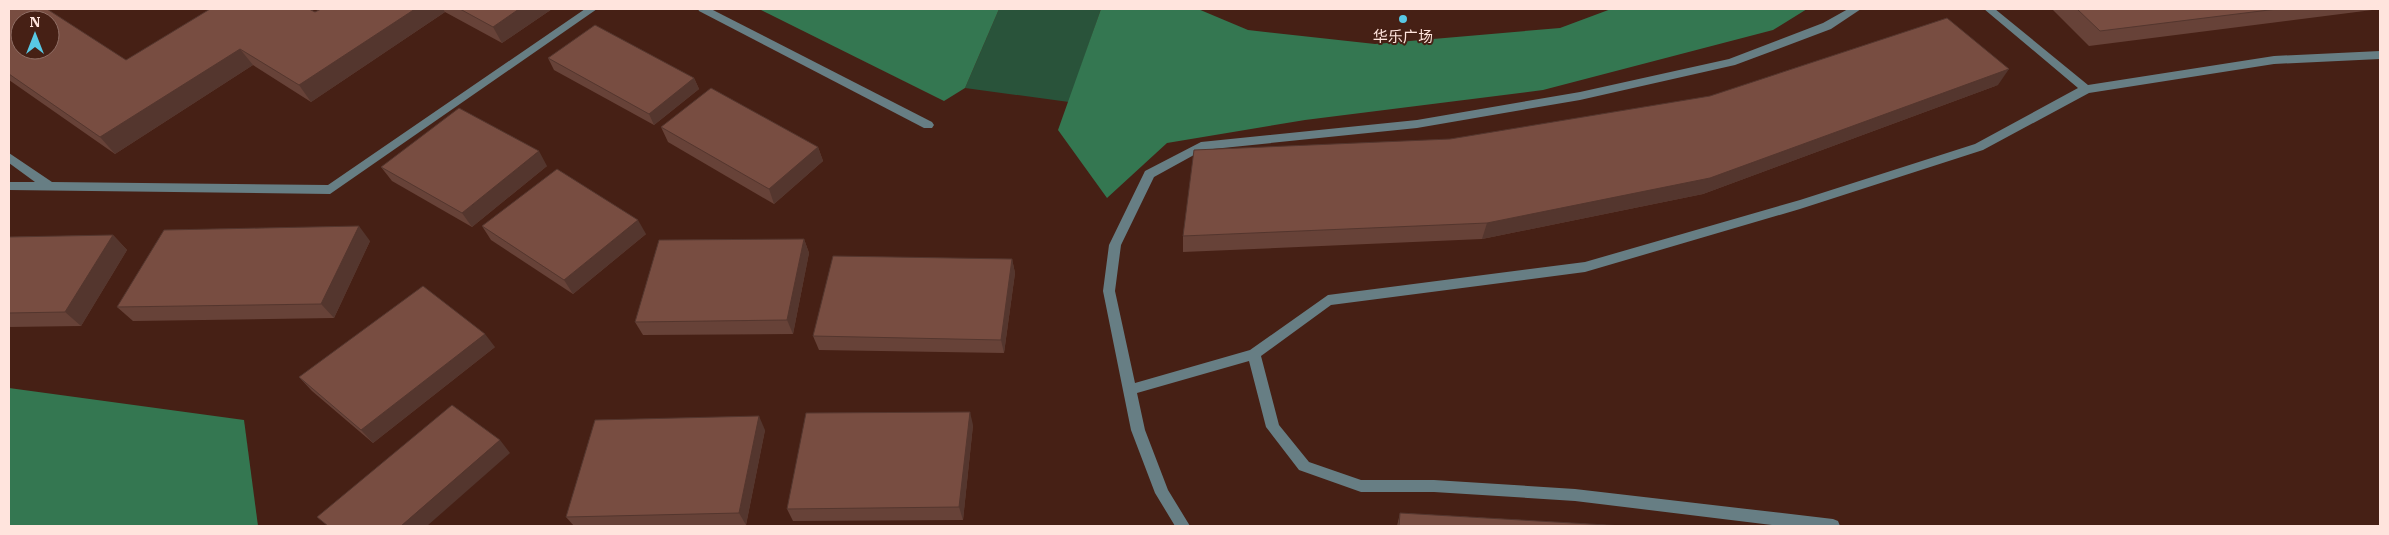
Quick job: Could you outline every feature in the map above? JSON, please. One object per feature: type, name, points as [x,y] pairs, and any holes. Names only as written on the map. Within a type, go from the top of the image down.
[{"type":"street","points":[[9,186],[330,190],[592,9]]},
{"type":"street","points":[[703,9],[928,125]]},
{"type":"street","points":[[1183,526],[1162,492],[1138,430],[1109,291],[1115,245],[1148,174],[1201,146],[1417,124],[1580,96],[1731,62],[1827,26],[1856,9]]},
{"type":"street","points":[[1990,9],[2086,89]]},
{"type":"street","points":[[1130,390],[1254,354],[1328,300],[1586,267],[1979,147],[2086,89],[2274,60],[2380,55]]},
{"type":"street","points":[[9,156],[49,186]]},
{"type":"street","points":[[1254,354],[1273,427],[1304,466],[1361,486],[1434,486],[1575,495],[1833,526]]},
{"type":"green space","points":[[759,9],[999,9],[965,88],[944,101]]},
{"type":"green space","points":[[999,9],[1101,9],[1069,102],[965,88]]},
{"type":"green space","points":[[1101,9],[1198,9],[1248,30],[1375,44],[1560,28],[1611,9],[1807,9],[1773,30],[1543,90],[1305,120],[1167,143],[1107,198],[1058,130]]},
{"type":"green space","points":[[9,388],[244,420],[258,526],[9,526]]},
{"type":"building","points":[[9,9],[49,10],[10,10],[10,60],[60,60],[60,17],[126,60],[210,9],[309,9],[315,12],[321,9],[415,9],[299,85],[240,49],[100,137],[9,74]]},
{"type":"building","points":[[460,9],[519,9],[493,27]]},
{"type":"building","points":[[2077,9],[2277,9],[2100,31]]},
{"type":"building","points":[[1947,18],[2009,69],[1710,178],[1487,223],[1183,236],[1194,150],[1450,139],[1710,96]]},
{"type":"building","points":[[595,25],[694,78],[649,114],[548,58]]},
{"type":"building","points":[[711,88],[818,147],[769,189],[661,127]]},
{"type":"building","points":[[459,108],[539,151],[462,213],[381,167]]},
{"type":"building","points":[[557,169],[638,220],[564,280],[482,226]]},
{"type":"building","points":[[359,226],[321,304],[117,307],[164,230]]},
{"type":"building","points":[[113,235],[65,312],[9,313],[9,237]]},
{"type":"building","points":[[804,239],[787,320],[635,322],[659,240]]},
{"type":"building","points":[[833,256],[1012,259],[1001,340],[813,336]]},
{"type":"building","points":[[423,286],[485,334],[361,430],[299,377]]},
{"type":"building","points":[[452,405],[500,440],[401,526],[328,526],[317,517]]},
{"type":"building","points":[[970,412],[959,507],[787,509],[806,413]]},
{"type":"building","points":[[759,416],[739,513],[566,517],[595,420]]},
{"type":"building","points":[[1400,513],[1624,526],[1399,526]]},
{"type":"place","name":"华乐广场","points":[[1403,19]]}]
